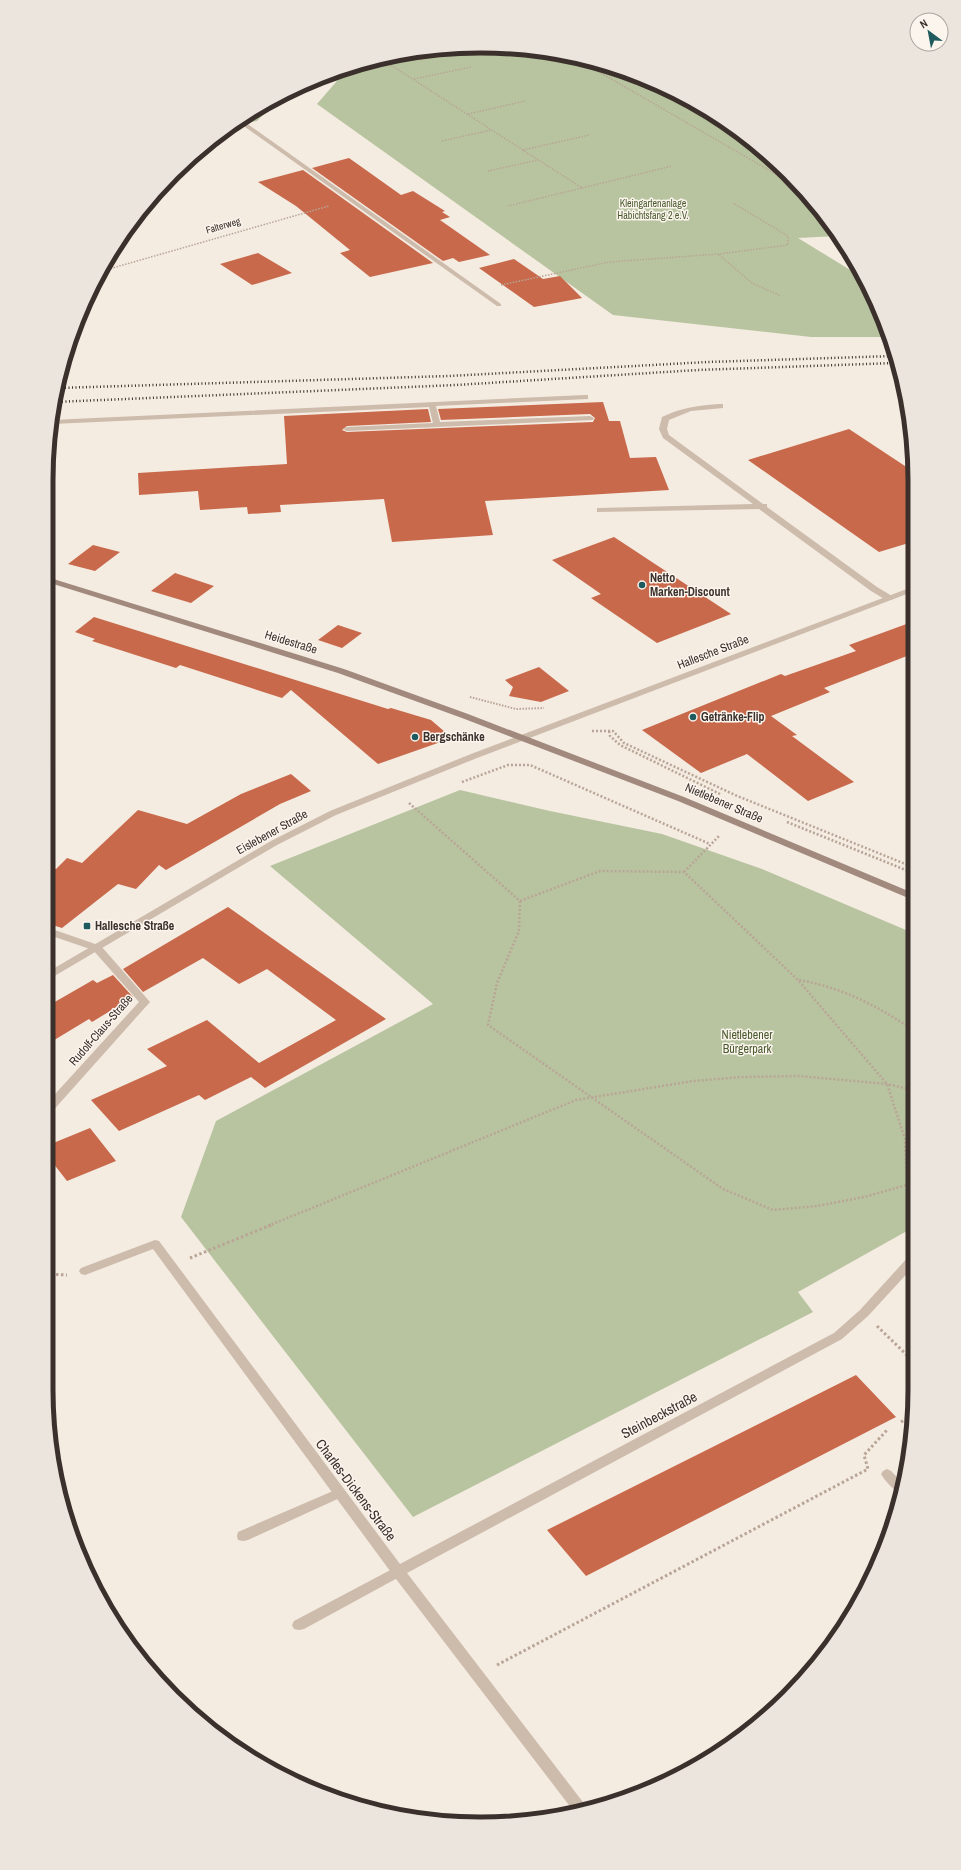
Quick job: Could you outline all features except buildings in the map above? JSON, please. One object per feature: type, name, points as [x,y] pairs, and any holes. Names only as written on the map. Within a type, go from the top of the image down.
[{"type":"main road","name":"Heidestraße","points":[[53,581],[341,671],[524,738]]},
{"type":"main road","name":"Nietlebener Straße","points":[[524,738],[681,799],[908,895]]},
{"type":"street","points":[[244,124],[499,305]]},
{"type":"street","points":[[57,422],[585,397]]},
{"type":"street","points":[[432,404],[437,424]]},
{"type":"street","points":[[720,406],[699,407],[673,414],[665,420],[663,429],[666,436],[764,506],[874,589],[889,598]]},
{"type":"street","points":[[347,429],[590,418]]},
{"type":"street","points":[[600,510],[764,506]]},
{"type":"street","name":"Hallesche Straße","points":[[524,738],[908,591]]},
{"type":"street","name":"Eislebener Straße","points":[[53,974],[274,844],[333,813],[474,756],[524,738]]},
{"type":"street","points":[[53,932],[97,948]]},
{"type":"street","name":"Rudolf-Claus-Straße","points":[[53,1103],[145,1002],[97,948]]},
{"type":"street","name":"Charles-Dickens-Straße","points":[[85,1271],[155,1244],[398,1571],[578,1805]]},
{"type":"street","name":"Steinbeckstraße","points":[[299,1625],[838,1336],[864,1313],[908,1265]]},
{"type":"street","points":[[887,1474],[897,1484]]},
{"type":"street","points":[[242,1536],[340,1493]]},
{"type":"path","points":[[388,63],[582,188]]},
{"type":"path","points":[[413,79],[471,68]]},
{"type":"path","points":[[594,69],[783,178]]},
{"type":"path","points":[[467,114],[525,101]]},
{"type":"path","points":[[442,141],[491,130]]},
{"type":"path","points":[[523,150],[589,134]]},
{"type":"path","points":[[488,171],[538,160]]},
{"type":"path","points":[[508,206],[672,166]]},
{"type":"path","name":"Falterweg","points":[[109,269],[311,210],[351,200]]},
{"type":"path","points":[[477,290],[609,262],[719,254],[788,245],[788,236],[734,203]]},
{"type":"path","points":[[719,254],[752,282],[781,296]]},
{"type":"path","points":[[468,696],[530,712],[547,708]]},
{"type":"path","points":[[724,796],[620,745],[610,736],[609,731],[613,731],[624,743],[661,759],[735,795],[908,865]]},
{"type":"path","points":[[494,770],[508,765],[521,764],[540,768],[710,844],[684,872]]},
{"type":"path","points":[[409,803],[520,901]]},
{"type":"path","points":[[782,820],[908,871]]},
{"type":"path","points":[[600,872],[684,872],[798,980],[888,1084],[905,1139],[907,1185],[864,1197],[817,1206],[773,1210],[723,1189],[488,1025],[497,983],[519,931],[520,901],[600,872]]},
{"type":"path","points":[[798,980],[826,985],[882,1009],[908,1027]]},
{"type":"path","points":[[171,1266],[576,1100],[693,1081],[742,1077],[799,1076],[888,1084],[908,1089]]},
{"type":"path","points":[[864,1313],[908,1356]]},
{"type":"path","points":[[901,1422],[907,1418]]},
{"type":"path","points":[[478,1675],[868,1468],[864,1455],[888,1429]]},
{"type":"green space","name":"Kleingartenanlage Habichtsfang 2 e.V.","points":[[453,54],[508,54],[564,61],[618,76],[644,86],[670,97],[718,125],[741,141],[783,178],[820,220],[831,236],[798,238],[854,272],[864,291],[883,337],[811,337],[613,315],[317,104],[340,77],[343,76],[397,61]]},
{"type":"green space","points":[[268,109],[257,121],[248,122]]},
{"type":"green space","name":"Nietlebener Bürgerpark","points":[[460,790],[550,811],[662,834],[762,869],[908,931],[908,1230],[798,1292],[813,1312],[413,1517],[181,1217],[216,1121],[433,1004],[270,866]]},
{"type":"railway","points":[[63,388],[449,376],[708,362],[889,356]]},
{"type":"railway","points":[[60,402],[456,385],[698,370],[891,363]]},
{"type":"place","name":"Netto Marken-Discount","points":[[642,585]]},
{"type":"place","name":"Getränke-Flip","points":[[693,717]]},
{"type":"place","name":"Bergschänke","points":[[415,737]]},
{"type":"place","name":"Hallesche Straße","points":[[87,926]]}]
